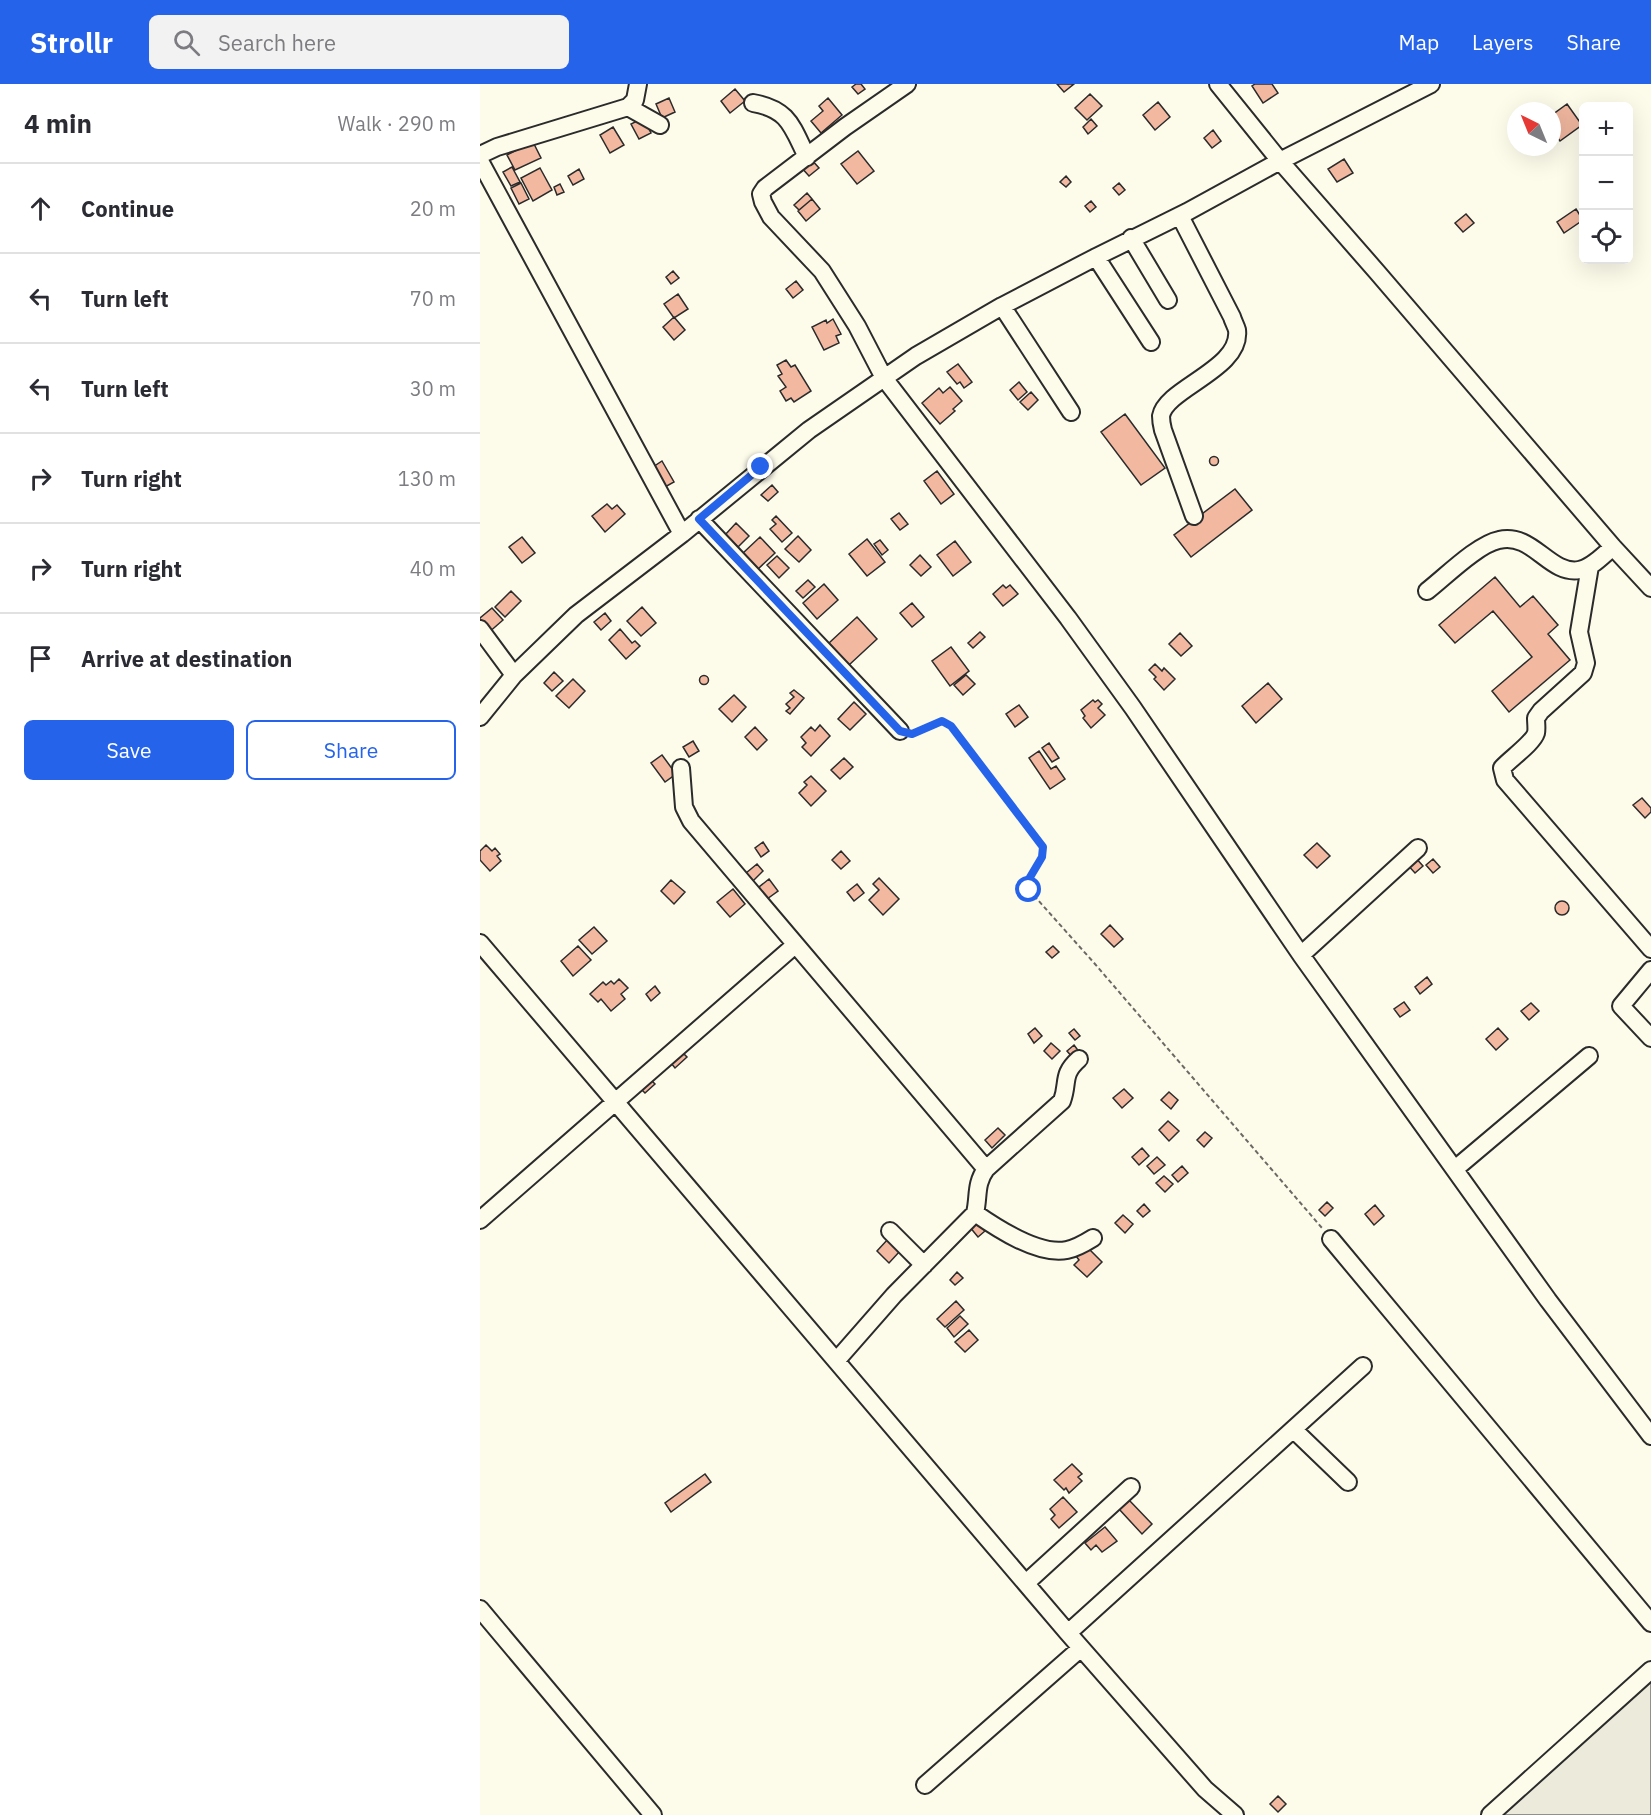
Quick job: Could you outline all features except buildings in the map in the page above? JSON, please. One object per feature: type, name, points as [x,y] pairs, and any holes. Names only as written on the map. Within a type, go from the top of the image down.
[{"type":"street","points":[[480,155],[497,147],[628,107],[635,100],[638,84]]},
{"type":"street","points":[[908,84],[845,127],[765,188],[760,197],[771,217],[822,271],[857,326],[884,378],[1140,716],[1300,955],[1548,1300],[1651,1436]]},
{"type":"street","points":[[1218,84],[1280,161],[1651,588]]},
{"type":"street","points":[[480,717],[514,675],[576,615],[682,534],[809,430],[884,378],[1002,306],[1131,238],[1180,216],[1280,161],[1431,84]]},
{"type":"street","points":[[753,104],[775,108],[784,116],[807,157]]},
{"type":"street","points":[[628,107],[660,125]]},
{"type":"street","points":[[480,161],[682,534]]},
{"type":"street","points":[[1180,216],[1237,331],[1231,352],[1222,362],[1176,396],[1166,405],[1161,415],[1163,430],[1194,516]]},
{"type":"street","points":[[1131,238],[1168,300]]},
{"type":"street","points":[[1096,257],[1151,342]]},
{"type":"street","points":[[1002,306],[1071,412]]},
{"type":"street","points":[[699,519],[900,731]]},
{"type":"street","points":[[1427,591],[1481,548],[1498,540],[1513,539],[1525,543],[1566,569],[1578,570],[1590,566],[1613,547]]},
{"type":"street","points":[[1590,566],[1586,596],[1580,613],[1579,632],[1586,663],[1582,673],[1541,711],[1536,718],[1536,732],[1533,738],[1502,768],[1504,780],[1651,949]]},
{"type":"street","points":[[480,629],[514,675]]},
{"type":"street","points":[[681,768],[684,807],[691,821],[986,1169]]},
{"type":"street","points":[[1300,955],[1418,848]]},
{"type":"street","points":[[480,943],[1068,1633],[1205,1790],[1235,1815]]},
{"type":"street","points":[[480,1220],[795,945]]},
{"type":"street","points":[[1651,970],[1621,1006],[1651,1038]]},
{"type":"street","points":[[1455,1169],[1589,1056]]},
{"type":"street","points":[[837,1360],[894,1295],[975,1213],[977,1186],[986,1169],[1062,1101],[1069,1068],[1079,1059]]},
{"type":"street","points":[[975,1213],[998,1230],[1049,1250],[1066,1251],[1082,1246],[1093,1238]]},
{"type":"street","points":[[890,1231],[924,1265]]},
{"type":"street","points":[[1331,1239],[1651,1623]]},
{"type":"street","points":[[1068,1633],[1363,1366]]},
{"type":"street","points":[[1294,1430],[1348,1482]]},
{"type":"street","points":[[1026,1583],[1131,1487]]},
{"type":"street","points":[[480,1609],[653,1815]]},
{"type":"street","points":[[925,1785],[1081,1648]]},
{"type":"street","points":[[1490,1815],[1651,1670]]},
{"type":"path","points":[[900,731],[912,734],[942,721],[951,726],[1043,847],[1042,857],[1026,884],[1029,890],[1331,1239]]},
{"type":"shaded area","points":[[1651,1678],[1651,1815],[1494,1815]]},
{"type":"route","points":[[761,467],[699,519],[900,731],[912,734],[942,721],[951,726],[1043,847],[1042,857],[1026,884],[1029,890]]}]
